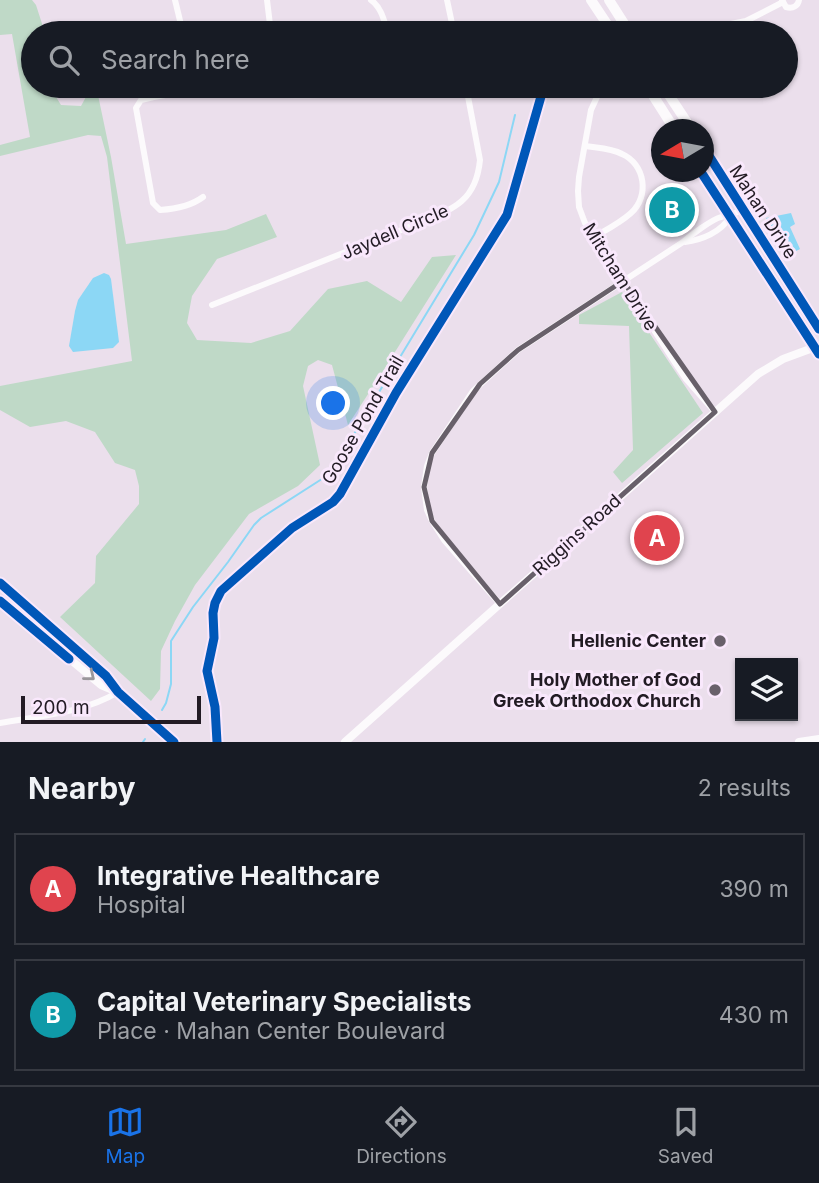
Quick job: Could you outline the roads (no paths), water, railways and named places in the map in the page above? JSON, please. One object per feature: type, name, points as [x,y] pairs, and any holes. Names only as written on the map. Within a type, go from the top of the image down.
[{"type":"main road","points":[[591,0],[605,21]]},
{"type":"main road","points":[[609,0],[622,21]]},
{"type":"main road","points":[[655,98],[668,119]]},
{"type":"main road","points":[[671,98],[684,119]]},
{"type":"main road","name":"Mahan Drive","points":[[714,164],[819,329]]},
{"type":"main road","name":"Mahan Drive","points":[[707,182],[817,349]]},
{"type":"street","points":[[175,0],[180,21]]},
{"type":"street","points":[[267,0],[270,21]]},
{"type":"street","points":[[372,0],[382,12],[385,21]]},
{"type":"street","points":[[447,0],[451,21]]},
{"type":"street","points":[[746,21],[783,1],[786,7],[792,8],[799,0]]},
{"type":"street","points":[[148,98],[141,100],[136,108],[153,203],[157,208],[165,210],[193,204],[203,197]]},
{"type":"street","name":"Jaydell Circle","points":[[212,305],[458,205],[473,188],[479,172],[480,160],[468,98]]},
{"type":"street","name":"Mitcham Drive","points":[[596,98],[579,177],[578,199],[582,215],[680,370],[715,412]]},
{"type":"street","points":[[585,146],[624,154],[639,168],[643,181],[643,194],[636,208],[594,237]]},
{"type":"street","points":[[500,604],[444,540],[427,510],[424,487],[432,453],[465,401],[518,350],[683,243],[697,241],[713,233],[743,209]]},
{"type":"street","name":"Riggins Road","points":[[345,742],[767,368],[783,359],[817,349]]},
{"type":"street","points":[[2,589],[106,676],[118,692],[174,742]]},
{"type":"street","points":[[0,601],[101,685],[118,692]]},
{"type":"street","points":[[0,723],[88,706],[106,700],[118,692]]},
{"type":"street","points":[[799,742],[819,739]]},
{"type":"water","points":[[791,213],[795,224],[790,227],[800,249],[790,254],[766,218]]},
{"type":"water","points":[[104,273],[111,279],[119,342],[113,348],[73,352],[69,346],[78,300],[93,278]]},
{"type":"waterway","points":[[162,710],[171,684],[171,641],[254,525],[325,477],[335,466],[474,235],[499,182],[515,115]]},
{"type":"place","name":"Capital Veterinary Specialists","points":[[672,210]]},
{"type":"place","name":"Integrative Healthcare","points":[[657,538]]},
{"type":"place","name":"Hellenic Center","points":[[720,641]]},
{"type":"place","name":"Holy Mother of God Greek Orthodox Church","points":[[715,690]]}]
